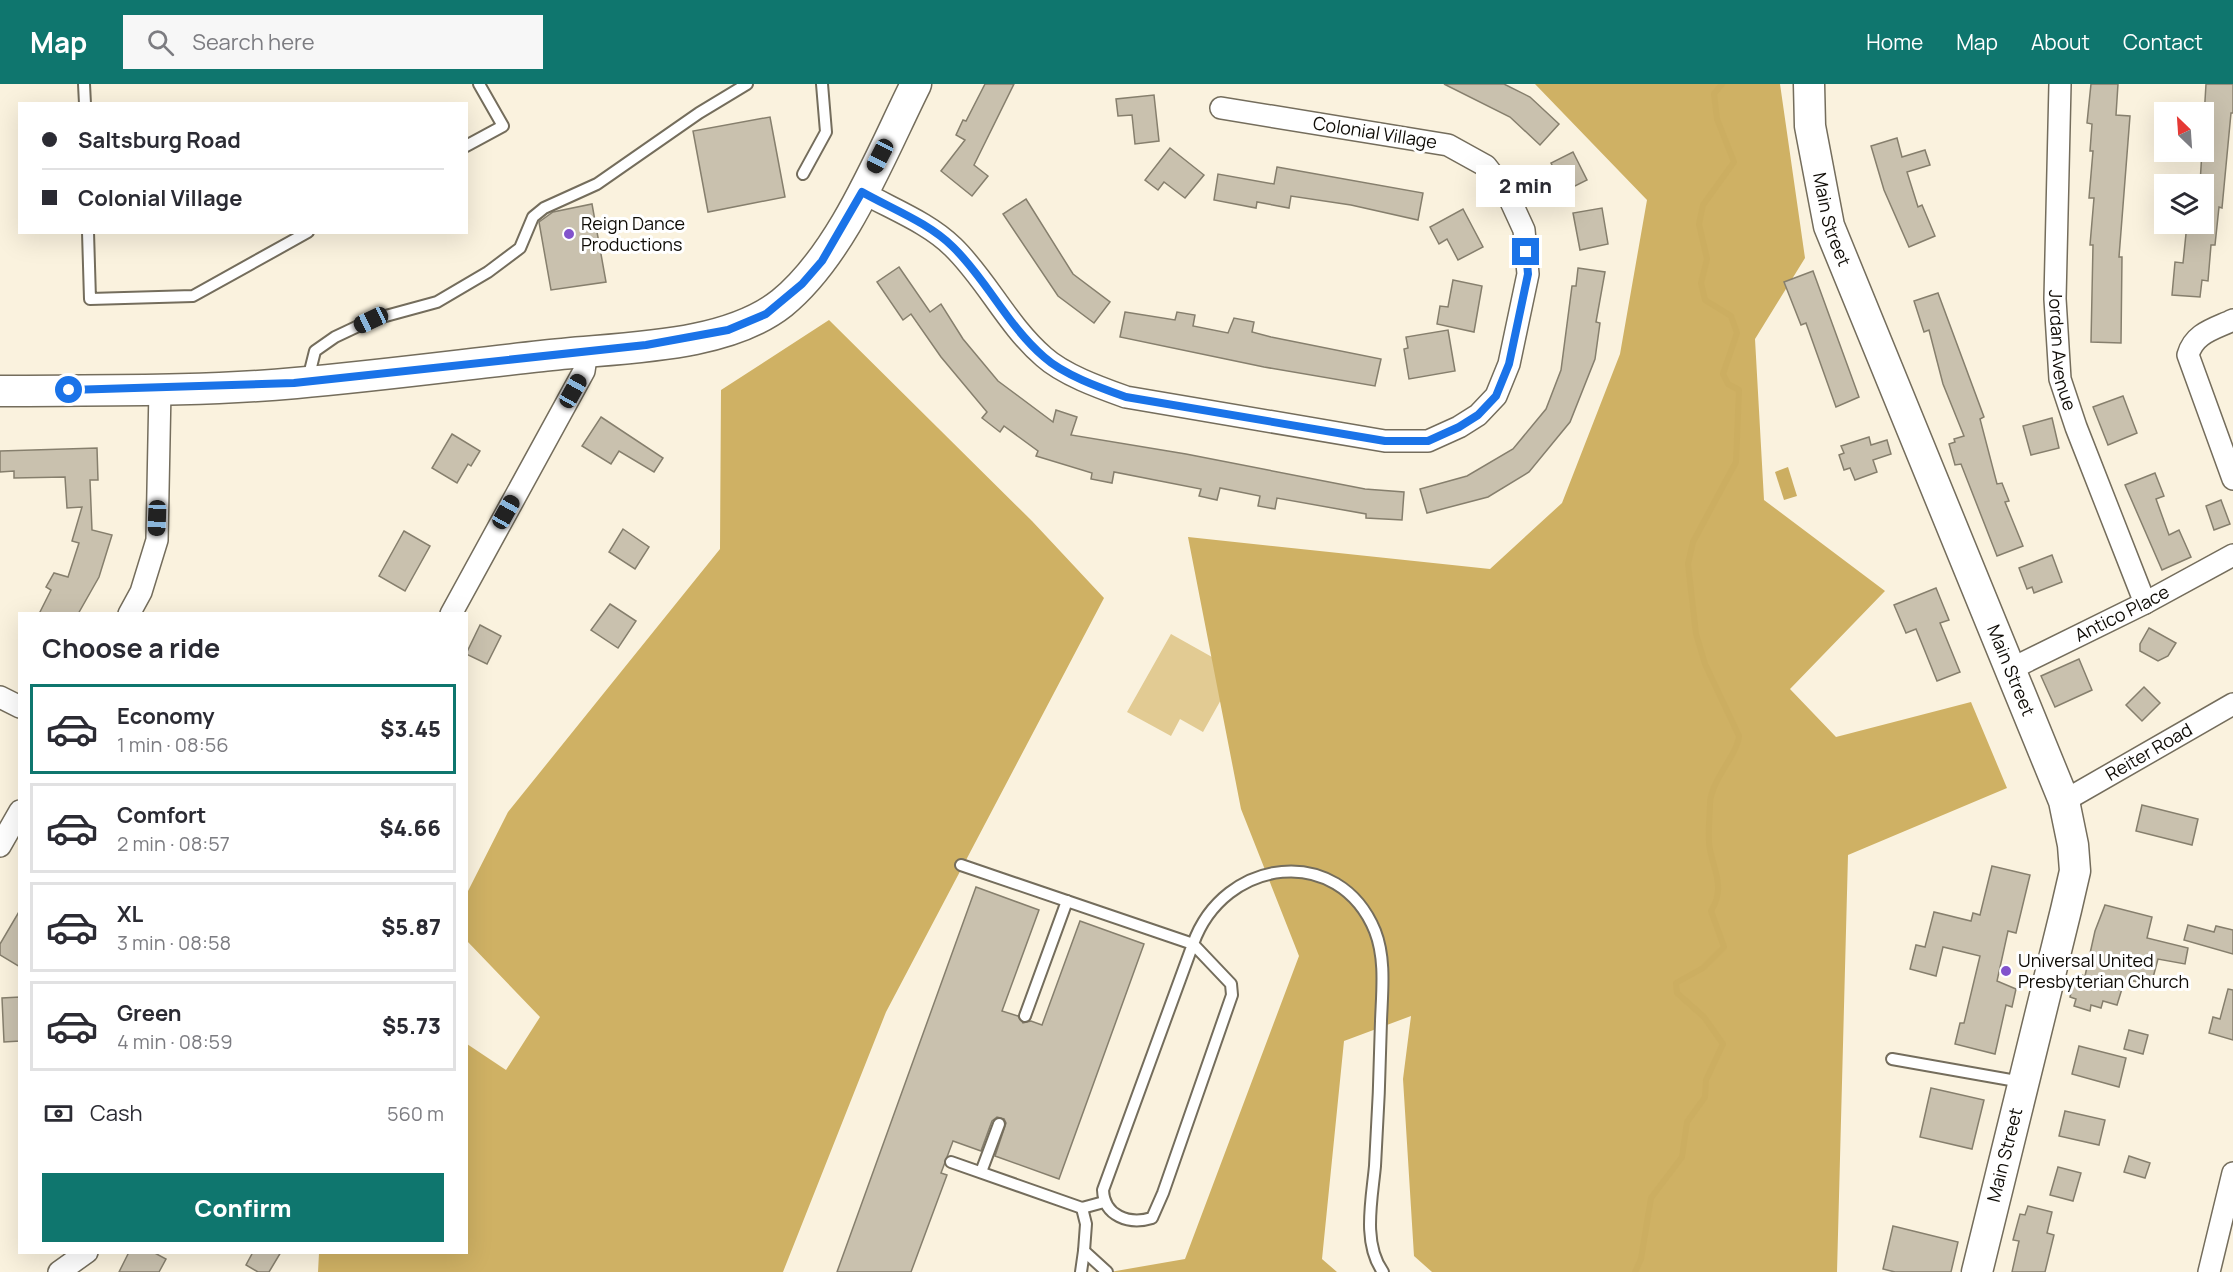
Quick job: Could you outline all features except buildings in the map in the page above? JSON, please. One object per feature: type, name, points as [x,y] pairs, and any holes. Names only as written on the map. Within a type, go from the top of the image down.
[{"type":"street","points":[[0,391],[160,389],[307,382],[686,339],[728,330],[766,314],[802,284],[822,261],[862,192],[916,84]]},
{"type":"street","name":"Main Street","points":[[1809,84],[1810,126],[1829,226],[2064,801],[2073,844],[2075,871],[1977,1272]]},
{"type":"street","name":"Jordan Avenue","points":[[2060,84],[2055,299],[2060,379],[2076,427],[2145,603]]},
{"type":"street","name":"Colonial Village","points":[[862,192],[941,236],[965,260],[1019,332],[1045,358],[1098,387],[1126,397],[1385,441],[1428,441],[1459,427],[1478,415],[1496,396],[1509,364],[1528,274],[1524,230],[1507,193],[1486,166],[1448,145],[1221,108]]},
{"type":"street","points":[[2233,320],[2198,337],[2191,344],[2188,355],[2233,479]]},
{"type":"street","points":[[452,612],[584,371],[587,351]]},
{"type":"street","points":[[130,612],[141,592],[157,540],[160,389]]},
{"type":"street","name":"Antico Place","points":[[2011,669],[2145,603],[2233,555]]},
{"type":"street","points":[[0,697],[18,706]]},
{"type":"street","name":"Reiter Road","points":[[2064,801],[2233,704]]},
{"type":"street","points":[[0,846],[18,814]]},
{"type":"street","points":[[2209,1272],[2233,1173]]},
{"type":"street","points":[[59,1272],[84,1254]]},
{"type":"lane","points":[[84,84],[85,102]]},
{"type":"lane","points":[[468,145],[503,126],[479,84]]},
{"type":"lane","points":[[307,382],[315,351],[335,337],[371,320],[437,302],[488,272],[520,248],[532,217],[544,208],[597,184],[699,113],[747,84]]},
{"type":"lane","points":[[803,174],[826,132],[822,84]]},
{"type":"lane","points":[[88,234],[90,299],[193,296],[304,234]]},
{"type":"lane","points":[[961,865],[1193,944],[1232,984],[1232,995],[1163,1193],[1152,1218],[1140,1221],[1127,1220],[1110,1211],[1104,1202],[1103,1190],[1193,944],[1203,922],[1219,900],[1237,885],[1259,874],[1307,872],[1339,887],[1368,914],[1376,934],[1382,962],[1380,1100],[1369,1219],[1376,1262],[1383,1272]]},
{"type":"lane","points":[[1025,1016],[1067,901]]},
{"type":"lane","points":[[1892,1059],[2023,1082]]},
{"type":"lane","points":[[981,1172],[999,1124]]},
{"type":"lane","points":[[951,1162],[1082,1208],[1104,1202]]},
{"type":"lane","points":[[1081,1272],[1086,1224],[1082,1208]]},
{"type":"lane","points":[[1084,1251],[1107,1272]]},
{"type":"shaded area","points":[[1535,84],[1780,84],[1805,258],[1755,339],[1764,500],[1885,591],[1790,689],[1836,737],[1971,702],[2007,788],[1848,855],[1837,1272],[1432,1272],[1414,1256],[1403,1079],[1411,1016],[1344,1041],[1322,1259],[1337,1272],[1110,1272],[1185,1259],[1299,956],[1241,809],[1188,537],[1490,569],[1562,503],[1620,354],[1647,200]]},
{"type":"shaded area","points":[[829,320],[1032,521],[1104,598],[886,1012],[783,1272],[318,1272],[319,1254],[468,1254],[468,1045],[506,1070],[540,1017],[468,942],[468,891],[508,812],[720,549],[721,390]]},
{"type":"shaded area","points":[[1788,467],[1797,496],[1784,500],[1775,472]]},
{"type":"shaded area","points":[[1171,634],[1237,671],[1203,732],[1180,719],[1171,736],[1127,712]]},
{"type":"waterway","points":[[1635,1272],[1641,1259],[1651,1198],[1682,1157],[1687,1122],[1705,1097],[1706,1080],[1723,1044],[1704,1017],[1677,993],[1676,983],[1703,968],[1724,947],[1711,911],[1718,888],[1709,845],[1710,803],[1715,785],[1734,751],[1739,736],[1705,664],[1696,634],[1688,564],[1693,542],[1736,462],[1739,390],[1728,384],[1723,374],[1737,333],[1731,316],[1705,300],[1701,283],[1707,259],[1699,224],[1703,205],[1734,162],[1717,119],[1714,94],[1722,84]]},
{"type":"place","name":"Reign Dance Productions","points":[[569,234]]},
{"type":"place","name":"Universal United Presbyterian Church","points":[[2006,971]]},
{"type":"route","points":[[69,390],[160,389],[294,383],[646,345],[728,330],[766,314],[802,284],[822,261],[862,192],[941,236],[965,260],[1019,332],[1045,358],[1098,387],[1126,397],[1385,441],[1428,441],[1459,427],[1478,415],[1496,396],[1509,364],[1528,274],[1526,252]]}]
